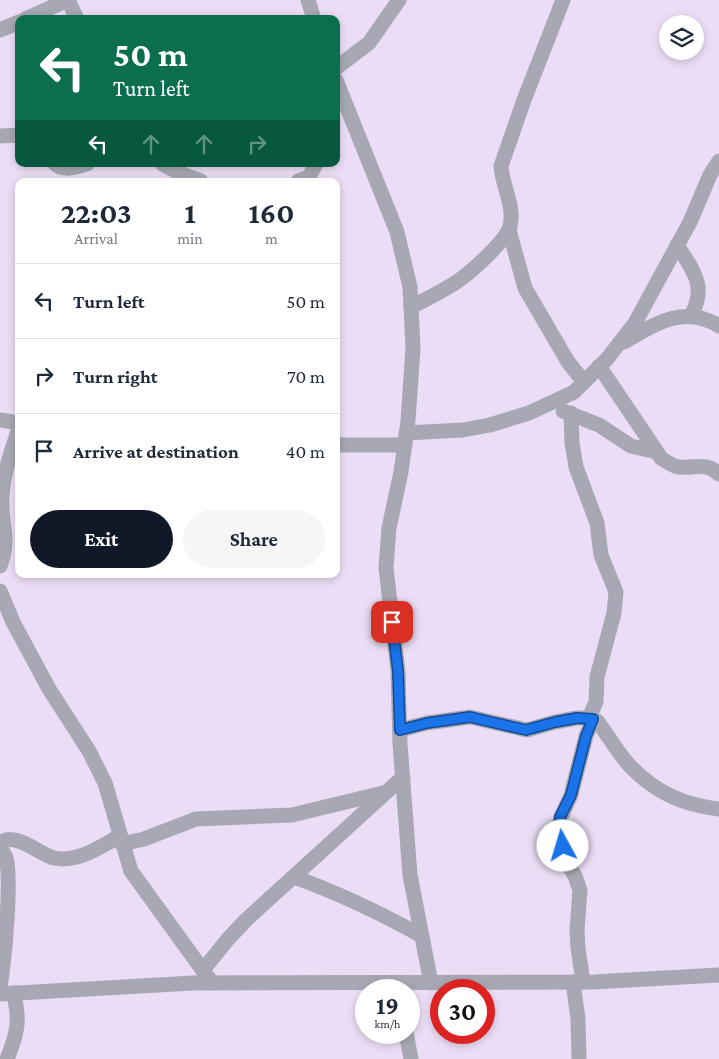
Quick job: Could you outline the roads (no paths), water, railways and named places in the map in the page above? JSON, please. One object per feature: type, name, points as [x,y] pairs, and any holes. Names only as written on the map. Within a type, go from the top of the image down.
[{"type":"street","points":[[34,15],[68,0],[75,15]]},
{"type":"street","points":[[308,0],[313,15]]},
{"type":"street","points":[[340,65],[369,43],[399,0]]},
{"type":"street","points":[[411,307],[459,280],[494,250],[505,238],[509,230],[511,225],[509,197],[501,176],[501,166],[524,100],[563,0]]},
{"type":"street","points":[[0,30],[15,24]]},
{"type":"street","points":[[340,100],[397,232],[410,287],[413,348],[401,472],[389,528],[386,568],[398,671],[410,875],[430,979]]},
{"type":"street","points":[[0,136],[15,135]]},
{"type":"street","points":[[340,445],[405,439],[490,425],[529,413],[574,392],[600,366],[635,323],[714,176],[719,161]]},
{"type":"street","points":[[58,167],[71,169],[77,167]]},
{"type":"street","points":[[168,167],[193,178]]},
{"type":"street","points":[[306,178],[309,177],[314,167]]},
{"type":"street","points":[[509,230],[525,288],[568,362],[584,382]]},
{"type":"street","points":[[677,245],[693,271],[699,292],[697,304],[691,316]]},
{"type":"street","points":[[617,346],[667,319],[686,315],[705,319],[719,326]]},
{"type":"street","points":[[600,366],[661,458],[678,467],[698,465],[710,467],[719,474]]},
{"type":"street","points":[[547,404],[599,425],[632,446],[657,452]]},
{"type":"street","points":[[571,413],[572,443],[576,467],[594,515],[601,555],[616,592],[614,613],[597,677],[596,702],[571,795],[560,817],[567,862],[580,890],[577,930],[579,1059]]},
{"type":"street","points":[[0,420],[15,422]]},
{"type":"street","points":[[0,566],[6,545],[2,496],[5,473],[15,441]]},
{"type":"street","points":[[0,591],[13,622],[49,689],[89,751],[105,783],[131,871],[212,983]]},
{"type":"street","points":[[400,730],[427,723],[470,717],[526,730],[555,722],[591,718],[598,721],[630,766],[653,788],[693,805],[719,809]]},
{"type":"street","points":[[203,970],[228,939],[403,777]]},
{"type":"street","points":[[0,843],[4,840],[11,840],[22,843],[53,858],[68,859],[121,840],[144,839],[196,819],[292,815],[384,793]]},
{"type":"street","points":[[0,848],[5,854],[8,869],[4,992],[18,1008],[14,1043],[7,1059]]},
{"type":"street","points":[[294,877],[331,890],[376,911],[422,936]]},
{"type":"street","points":[[495,983],[578,982],[719,975]]},
{"type":"street","points":[[4,992],[212,983],[355,986]]},
{"type":"street","points":[[408,1044],[411,1059]]}]
